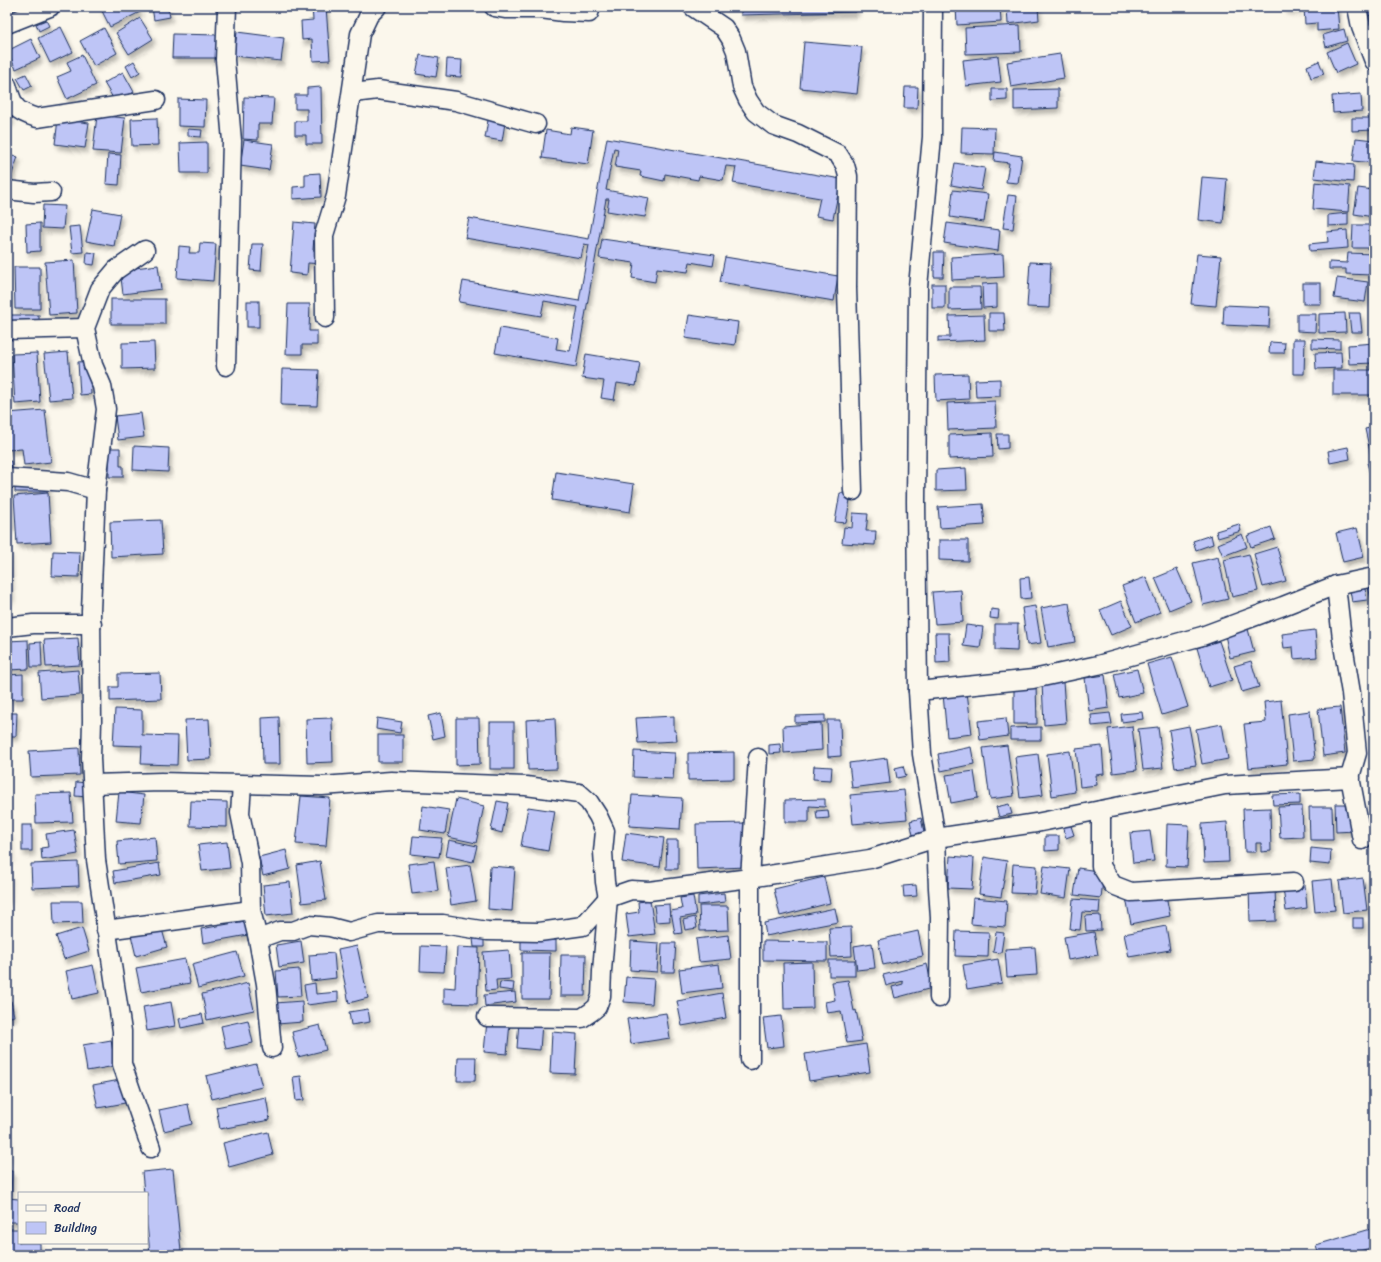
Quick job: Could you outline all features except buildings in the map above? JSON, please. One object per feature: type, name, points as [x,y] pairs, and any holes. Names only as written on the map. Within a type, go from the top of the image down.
[{"type":"street","points":[[7,24],[50,7]]},
{"type":"street","points":[[226,366],[232,141],[225,60],[227,7]]},
{"type":"street","points":[[325,318],[324,235],[336,196],[353,93],[360,34],[368,15],[377,7]]},
{"type":"street","points":[[494,7],[505,9],[541,9],[589,13],[591,7]]},
{"type":"street","points":[[693,7],[724,28],[736,51],[742,87],[756,112],[773,125],[798,134],[838,154],[845,165],[848,176],[847,288],[853,491]]},
{"type":"street","points":[[933,7],[932,138],[918,287],[916,493],[918,691],[922,754],[936,838],[940,918],[939,998]]},
{"type":"street","points":[[1358,7],[1361,28],[1374,60]]},
{"type":"street","points":[[7,84],[12,103],[18,110],[37,118],[156,100]]},
{"type":"street","points":[[353,93],[378,90],[456,101],[536,124]]},
{"type":"street","points":[[7,190],[34,193],[51,192]]},
{"type":"street","points":[[145,250],[116,270],[100,289],[85,328],[93,365],[102,386],[106,409],[96,490],[91,611],[91,758],[96,860],[122,1031],[122,1064],[151,1148]]},
{"type":"street","points":[[7,330],[85,328]]},
{"type":"street","points":[[7,478],[68,482],[96,490]]},
{"type":"street","points":[[918,691],[1033,679],[1098,665],[1202,636],[1336,585],[1374,577]]},
{"type":"street","points":[[1336,585],[1342,639],[1351,693],[1357,752],[1351,778],[1362,840]]},
{"type":"street","points":[[7,627],[33,624],[92,624]]},
{"type":"street","points":[[750,1060],[750,878],[758,758]]},
{"type":"street","points":[[258,939],[280,931],[293,931],[309,925],[330,927],[349,932],[378,924],[443,924],[487,931],[539,932],[583,926],[608,898],[631,890],[649,890],[750,878],[870,859],[936,838],[1036,823],[1225,785],[1351,778]]},
{"type":"street","points":[[93,784],[161,782],[322,786],[391,781],[526,786],[579,793],[594,809],[605,831],[603,852],[608,898],[602,971],[602,996],[597,1007],[582,1018],[487,1017]]},
{"type":"street","points":[[242,785],[240,813],[250,863],[251,910],[266,984],[272,1048]]},
{"type":"street","points":[[1101,810],[1101,866],[1113,885],[1130,892],[1294,882]]},
{"type":"street","points":[[106,930],[251,910]]}]
